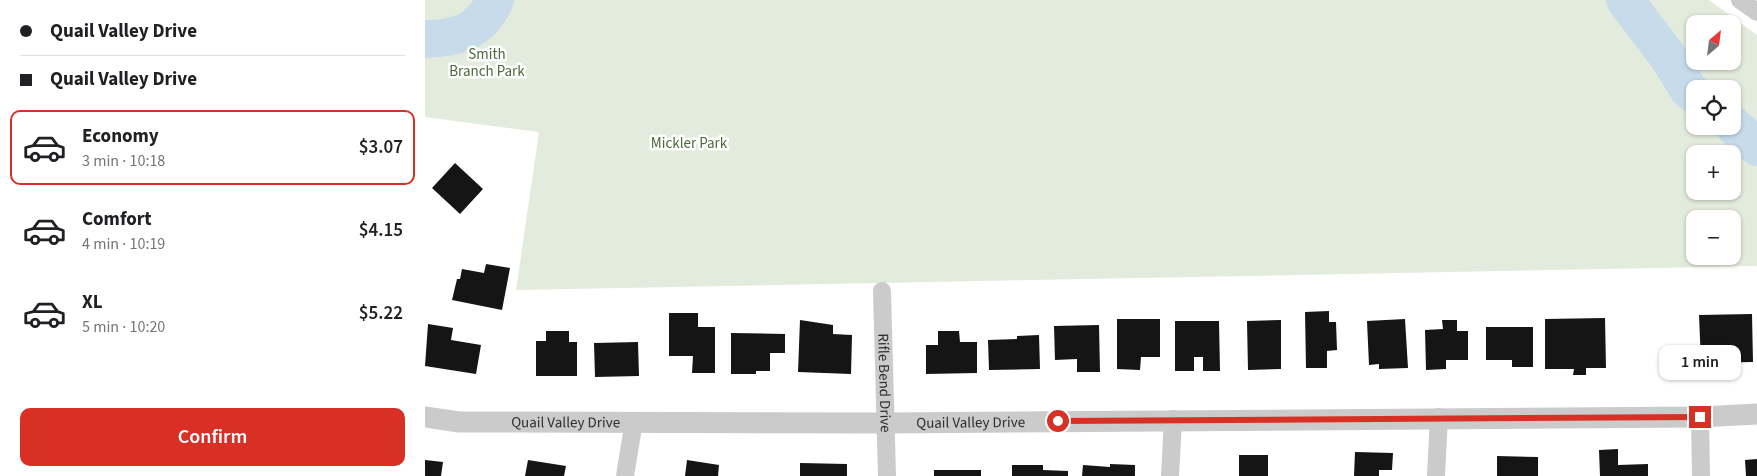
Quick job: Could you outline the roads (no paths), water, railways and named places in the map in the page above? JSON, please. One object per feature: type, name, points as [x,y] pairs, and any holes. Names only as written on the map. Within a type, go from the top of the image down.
[{"type":"street","points":[[1740,0],[1757,12]]},
{"type":"street","name":"Rifle Bend Drive","points":[[882,291],[887,476]]},
{"type":"street","name":"Quail Valley Drive","points":[[425,416],[459,422],[885,423],[1439,417],[1700,417],[1757,414]]},
{"type":"street","points":[[1436,476],[1439,417]]},
{"type":"street","points":[[1700,417],[1701,476]]},
{"type":"street","points":[[1170,476],[1173,419]]},
{"type":"street","points":[[625,476],[633,421]]},
{"type":"waterway","points":[[425,39],[437,39],[458,35],[467,31],[483,19],[495,0]]},
{"type":"waterway","points":[[1625,0],[1669,58],[1686,86]]},
{"type":"waterway","points":[[1741,132],[1757,147]]},
{"type":"park label","name":"Smith Branch Park","points":[[487,62]]},
{"type":"park label","name":"Mickler Park","points":[[689,143]]}]
